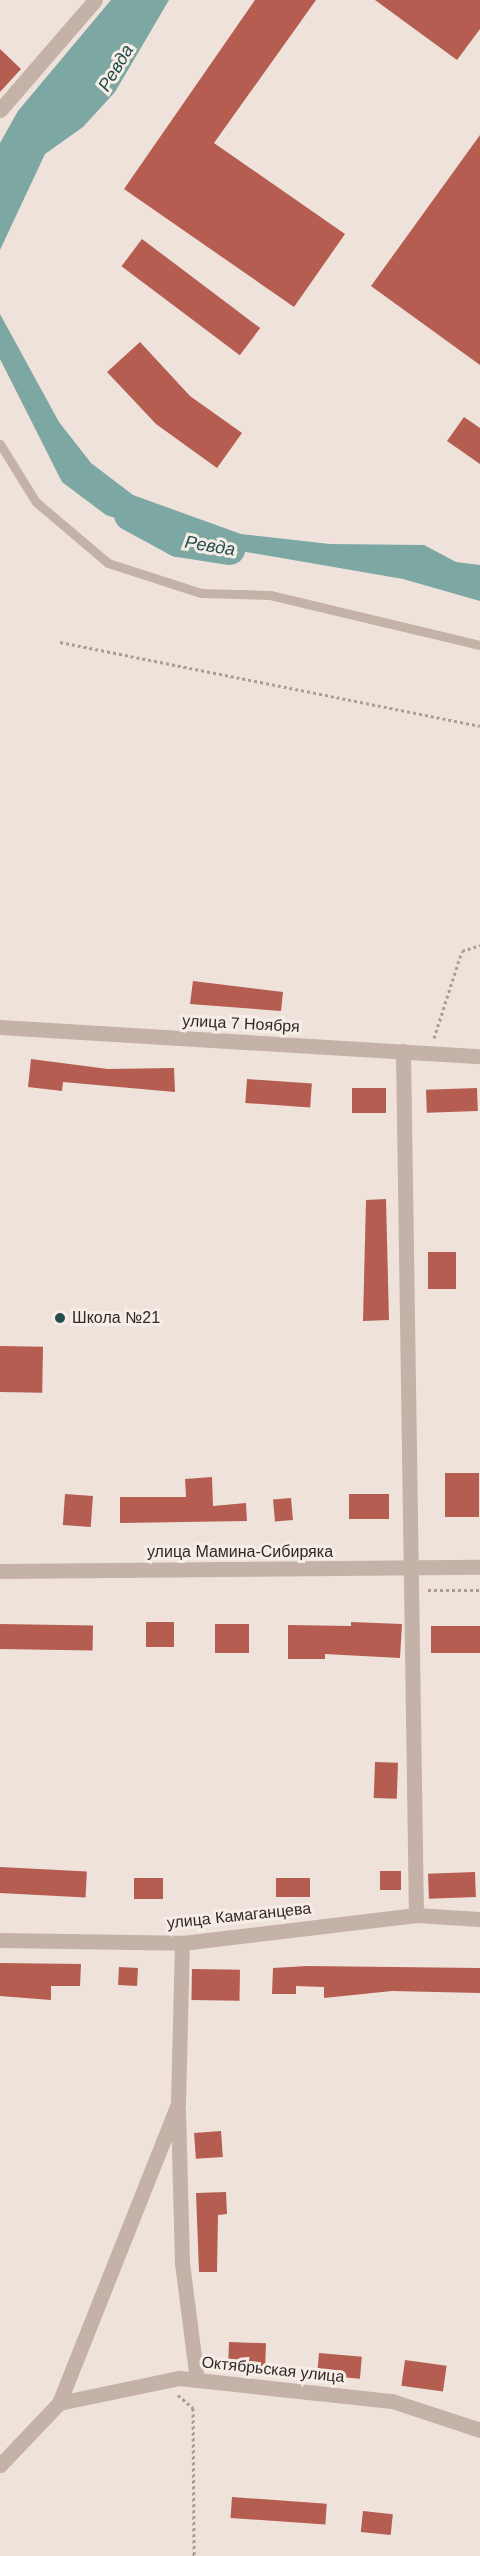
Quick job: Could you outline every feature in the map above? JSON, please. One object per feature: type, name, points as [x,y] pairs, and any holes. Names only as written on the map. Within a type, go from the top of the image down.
[{"type":"street","points":[[0,110],[95,0]]},
{"type":"street","name":"улица 7 Ноября","points":[[0,1027],[480,1056]]},
{"type":"street","points":[[403,1052],[416,1915]]},
{"type":"street","name":"улица Мамина-Сибиряка","points":[[0,1571],[480,1567]]},
{"type":"street","name":"улица Камаганцева","points":[[0,1940],[182,1943],[416,1915],[480,1919]]},
{"type":"street","points":[[182,1943],[178,2104],[182,2263],[197,2380]]},
{"type":"street","points":[[0,2465],[59,2403],[178,2104]]},
{"type":"street","name":"Октябрьская улица","points":[[59,2403],[160,2381],[197,2380],[392,2400],[480,2430]]},
{"type":"lane","points":[[0,444],[36,502],[108,563],[201,593],[270,595],[480,645]]},
{"type":"path","points":[[60,642],[480,726]]},
{"type":"path","points":[[427,1053],[462,951],[480,945]]},
{"type":"path","points":[[410,1590],[480,1590]]},
{"type":"path","points":[[160,2381],[193,2408],[194,2556]]},
{"type":"water","points":[[111,0],[169,0],[115,92],[83,127],[45,154],[0,250],[0,143],[18,111]]},
{"type":"water","points":[[0,314],[59,422],[91,463],[133,495],[241,534],[330,544],[424,545],[456,562],[480,565],[480,601],[403,579],[188,542],[106,515],[62,482],[0,359]]},
{"type":"building","points":[[255,0],[316,0],[214,143],[345,234],[294,307],[124,189]]},
{"type":"building","points":[[375,0],[480,0],[480,29],[457,60]]},
{"type":"building","points":[[0,49],[21,69],[0,92]]},
{"type":"building","points":[[480,135],[480,365],[371,286]]},
{"type":"building","points":[[142,239],[260,328],[240,355],[122,266]]},
{"type":"building","points":[[140,342],[190,396],[242,433],[217,468],[156,424],[107,372]]},
{"type":"building","points":[[464,417],[480,428],[480,464],[447,441]]},
{"type":"building","points":[[193,981],[283,992],[281,1011],[190,1004]]},
{"type":"building","points":[[31,1059],[108,1069],[174,1068],[175,1092],[63,1082],[62,1091],[28,1087]]},
{"type":"building","points":[[247,1079],[312,1084],[310,1107],[245,1103]]},
{"type":"building","points":[[352,1088],[386,1088],[386,1113],[352,1113]]},
{"type":"building","points":[[477,1088],[478,1111],[427,1113],[426,1090]]},
{"type":"building","points":[[386,1199],[389,1320],[363,1321],[366,1200]]},
{"type":"building","points":[[428,1252],[456,1252],[456,1289],[428,1289]]},
{"type":"building","points":[[0,1346],[43,1347],[42,1393],[0,1392]]},
{"type":"building","points":[[445,1473],[479,1473],[479,1517],[445,1517]]},
{"type":"building","points":[[212,1477],[213,1506],[246,1503],[247,1521],[120,1523],[120,1497],[186,1497],[185,1479]]},
{"type":"building","points":[[65,1494],[93,1496],[91,1527],[63,1525]]},
{"type":"building","points":[[349,1494],[389,1494],[389,1519],[349,1519]]},
{"type":"building","points":[[291,1498],[293,1520],[275,1521],[273,1500]]},
{"type":"building","points":[[146,1622],[174,1622],[174,1647],[146,1647]]},
{"type":"building","points":[[351,1622],[402,1624],[400,1658],[325,1654],[325,1659],[288,1659],[288,1625],[351,1626]]},
{"type":"building","points":[[0,1624],[93,1626],[93,1651],[0,1649]]},
{"type":"building","points":[[215,1624],[249,1624],[249,1653],[215,1653]]},
{"type":"building","points":[[431,1626],[480,1626],[480,1653],[431,1653]]},
{"type":"building","points":[[375,1762],[398,1763],[397,1799],[374,1798]]},
{"type":"building","points":[[0,1867],[87,1872],[86,1898],[0,1893]]},
{"type":"building","points":[[380,1871],[401,1871],[401,1890],[380,1890]]},
{"type":"building","points":[[475,1872],[476,1897],[429,1899],[428,1874]]},
{"type":"building","points":[[134,1878],[163,1878],[163,1899],[134,1899]]},
{"type":"building","points":[[276,1878],[310,1878],[310,1897],[276,1897]]},
{"type":"building","points":[[0,1963],[81,1964],[80,1986],[51,1986],[51,2000],[0,1996]]},
{"type":"building","points":[[307,1966],[480,1968],[480,1993],[392,1991],[324,1998],[324,1987],[296,1986],[296,1994],[272,1994],[273,1968]]},
{"type":"building","points":[[119,1967],[138,1968],[137,1986],[118,1985]]},
{"type":"building","points":[[192,1969],[240,1970],[239,2001],[191,2000]]},
{"type":"building","points":[[221,2131],[223,2157],[196,2159],[194,2133]]},
{"type":"building","points":[[226,2192],[227,2214],[218,2215],[217,2272],[199,2272],[196,2193]]},
{"type":"building","points":[[229,2342],[266,2343],[265,2366],[228,2365]]},
{"type":"building","points":[[319,2353],[362,2357],[360,2379],[317,2375]]},
{"type":"building","points":[[405,2360],[447,2366],[443,2392],[401,2386]]},
{"type":"building","points":[[232,2497],[327,2504],[325,2525],[231,2518]]},
{"type":"building","points":[[363,2511],[393,2514],[391,2535],[361,2532]]},
{"type":"waterway","name":"Ревда","points":[[130,515],[178,541],[229,549]]},
{"type":"place","name":"Школа №21","points":[[60,1318]]}]
